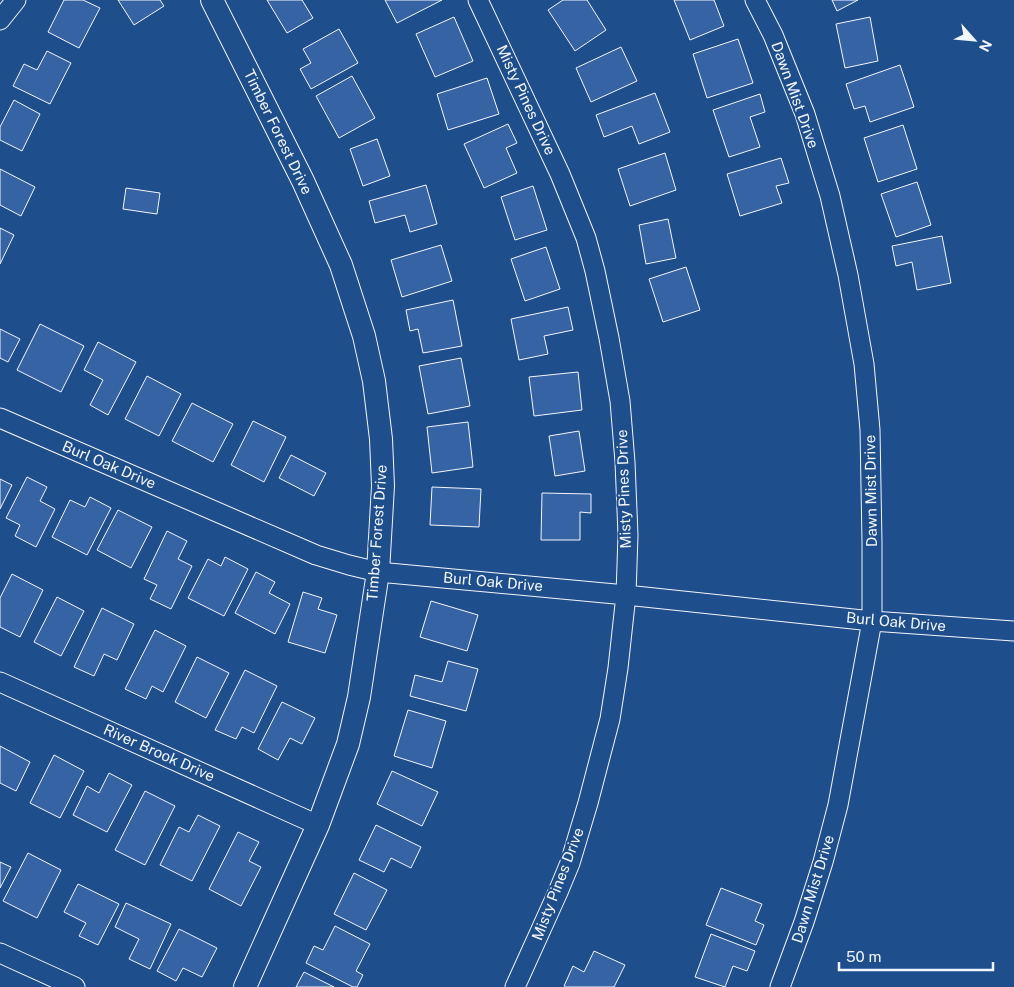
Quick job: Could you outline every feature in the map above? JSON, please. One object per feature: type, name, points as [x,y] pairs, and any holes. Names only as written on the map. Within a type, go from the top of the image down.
[{"type":"street","points":[[0,20],[16,0]]},
{"type":"street","name":"Timber Forest Drive","points":[[212,0],[303,181],[341,265],[364,336],[374,381],[381,439],[383,486],[378,572],[359,696],[348,744],[318,825],[245,987]]},
{"type":"street","name":"Misty Pines Drive","points":[[478,0],[560,174],[586,238],[609,338],[620,402],[628,535],[626,595],[610,718],[570,863],[515,987]]},
{"type":"street","name":"Dawn Mist Drive","points":[[755,0],[773,35],[805,114],[830,196],[848,275],[864,364],[870,430],[872,621],[838,805],[824,862],[780,987]]},
{"type":"street","name":"Burl Oak Drive","points":[[0,418],[316,555],[378,572],[626,595],[872,621],[1014,631]]},
{"type":"street","name":"River Brook Drive","points":[[0,682],[318,825]]},
{"type":"street","points":[[0,953],[75,987]]},
{"type":"building","points":[[64,0],[83,0],[100,8],[79,48],[48,32]]},
{"type":"building","points":[[118,0],[160,0],[164,6],[134,25]]},
{"type":"building","points":[[267,0],[302,0],[313,18],[287,33]]},
{"type":"building","points":[[385,0],[442,0],[397,23]]},
{"type":"building","points":[[563,0],[587,0],[606,30],[575,51],[548,10]]},
{"type":"building","points":[[674,0],[714,0],[724,26],[690,40]]},
{"type":"building","points":[[832,0],[858,0],[837,11]]},
{"type":"building","points":[[454,17],[473,61],[435,77],[416,34]]},
{"type":"building","points":[[870,17],[878,61],[845,68],[836,24]]},
{"type":"building","points":[[339,29],[358,63],[311,89],[300,69],[311,63],[303,49]]},
{"type":"building","points":[[738,39],[753,83],[707,98],[693,54]]},
{"type":"building","points":[[621,47],[637,81],[591,102],[576,68]]},
{"type":"building","points":[[47,51],[71,63],[50,104],[13,86],[24,64],[37,70]]},
{"type":"building","points":[[900,65],[914,107],[870,122],[865,106],[854,109],[846,84]]},
{"type":"building","points":[[352,76],[375,118],[339,138],[316,96]]},
{"type":"building","points":[[487,78],[499,114],[448,130],[437,94]]},
{"type":"building","points":[[655,93],[670,132],[639,144],[632,126],[604,137],[596,115]]},
{"type":"building","points":[[760,94],[765,112],[750,117],[760,147],[729,157],[713,110]]},
{"type":"building","points":[[14,100],[40,114],[22,151],[0,140],[0,127]]},
{"type":"building","points":[[508,124],[517,143],[506,148],[517,173],[484,188],[464,144]]},
{"type":"building","points":[[903,125],[917,169],[878,182],[864,138]]},
{"type":"building","points":[[377,139],[390,176],[363,186],[350,149]]},
{"type":"building","points":[[665,153],[676,190],[630,206],[618,169]]},
{"type":"building","points":[[781,158],[789,183],[776,186],[782,203],[740,216],[727,174]]},
{"type":"building","points":[[0,169],[35,187],[21,216],[0,205]]},
{"type":"building","points":[[917,182],[931,225],[896,237],[881,194]]},
{"type":"building","points":[[426,185],[437,224],[410,232],[405,215],[375,223],[369,201]]},
{"type":"building","points":[[533,186],[547,230],[515,240],[501,197]]},
{"type":"building","points":[[126,188],[160,193],[157,214],[123,209]]},
{"type":"building","points":[[668,219],[676,258],[646,264],[639,225]]},
{"type":"building","points":[[0,228],[14,235],[0,264]]},
{"type":"building","points":[[942,236],[951,283],[917,290],[912,262],[896,266],[892,246]]},
{"type":"building","points":[[441,245],[452,281],[402,297],[391,260]]},
{"type":"building","points":[[546,247],[560,289],[525,301],[511,259]]},
{"type":"building","points":[[686,267],[700,310],[663,322],[649,279]]},
{"type":"building","points":[[453,300],[462,346],[423,353],[418,329],[410,331],[406,310]]},
{"type":"building","points":[[568,307],[573,330],[544,336],[548,354],[519,360],[511,319]]},
{"type":"building","points":[[40,324],[84,346],[61,392],[17,370]]},
{"type":"building","points":[[0,329],[20,339],[8,362],[0,358]]},
{"type":"building","points":[[98,342],[136,362],[108,415],[90,405],[103,380],[84,370]]},
{"type":"building","points":[[461,358],[470,406],[428,414],[419,366]]},
{"type":"building","points":[[578,372],[582,410],[534,416],[529,377]]},
{"type":"building","points":[[147,376],[181,394],[159,436],[125,419]]},
{"type":"building","points":[[192,403],[233,424],[213,462],[172,441]]},
{"type":"building","points":[[253,421],[286,437],[264,482],[231,465]]},
{"type":"building","points":[[468,422],[473,467],[432,473],[427,427]]},
{"type":"building","points":[[579,431],[585,471],[555,476],[549,436]]},
{"type":"building","points":[[291,455],[326,473],[314,496],[279,478]]},
{"type":"building","points":[[27,477],[47,487],[40,501],[55,509],[36,547],[15,536],[20,525],[6,518]]},
{"type":"building","points":[[0,479],[12,485],[0,509]]},
{"type":"building","points":[[432,487],[481,489],[479,527],[430,525]]},
{"type":"building","points":[[542,493],[591,494],[591,513],[580,512],[580,540],[541,540]]},
{"type":"building","points":[[90,497],[111,508],[87,555],[52,537],[70,500],[85,507]]},
{"type":"building","points":[[118,510],[152,527],[131,568],[97,550]]},
{"type":"building","points":[[167,531],[187,541],[178,559],[192,566],[171,609],[150,599],[157,585],[144,579]]},
{"type":"building","points":[[225,557],[248,569],[224,616],[188,598],[208,559],[221,566]]},
{"type":"building","points":[[256,572],[275,582],[269,593],[290,604],[275,634],[235,613]]},
{"type":"building","points":[[12,574],[43,590],[20,637],[0,627],[0,598]]},
{"type":"building","points":[[303,592],[322,598],[318,609],[337,615],[325,653],[288,642]]},
{"type":"building","points":[[57,597],[84,611],[61,656],[34,642]]},
{"type":"building","points":[[431,601],[478,615],[467,651],[420,637]]},
{"type":"building","points":[[102,608],[134,624],[117,660],[104,654],[94,676],[74,667]]},
{"type":"building","points":[[155,630],[186,646],[163,692],[152,686],[146,699],[125,689]]},
{"type":"building","points":[[197,657],[229,673],[206,718],[175,702]]},
{"type":"building","points":[[448,661],[478,669],[466,711],[410,696],[415,675],[442,682]]},
{"type":"building","points":[[245,670],[277,686],[254,733],[242,727],[236,739],[215,730]]},
{"type":"building","points":[[282,702],[315,718],[302,744],[290,738],[278,760],[258,749]]},
{"type":"building","points":[[408,710],[446,721],[432,768],[394,756]]},
{"type":"building","points":[[0,746],[30,762],[16,791],[0,783]]},
{"type":"building","points":[[54,755],[84,771],[60,818],[30,803]]},
{"type":"building","points":[[392,771],[438,792],[422,826],[377,804]]},
{"type":"building","points":[[109,773],[132,785],[107,832],[73,815],[87,786],[99,793]]},
{"type":"building","points":[[145,791],[175,806],[145,865],[115,850]]},
{"type":"building","points":[[198,815],[220,826],[192,881],[160,865],[179,827],[189,832]]},
{"type":"building","points":[[376,825],[421,847],[411,868],[391,858],[384,872],[359,860]]},
{"type":"building","points":[[238,832],[259,842],[249,861],[261,867],[241,906],[209,889]]},
{"type":"building","points":[[28,853],[61,870],[37,918],[3,901]]},
{"type":"building","points":[[0,862],[11,867],[0,888]]},
{"type":"building","points":[[354,873],[387,890],[366,930],[334,914]]},
{"type":"building","points":[[78,884],[119,904],[98,945],[79,936],[86,923],[64,912]]},
{"type":"building","points":[[721,888],[762,904],[755,921],[764,925],[756,945],[706,925]]},
{"type":"building","points":[[126,903],[171,924],[150,969],[129,959],[139,939],[115,927]]},
{"type":"building","points":[[335,926],[370,944],[356,971],[363,975],[357,987],[353,987],[306,963],[314,946],[323,950]]},
{"type":"building","points":[[179,929],[217,948],[202,977],[183,968],[176,981],[157,971]]},
{"type":"building","points":[[711,934],[755,951],[747,971],[733,966],[725,987],[695,977]]},
{"type":"building","points":[[594,951],[625,965],[614,987],[564,986],[573,966],[584,972]]},
{"type":"building","points":[[304,972],[334,987],[296,987]]}]
